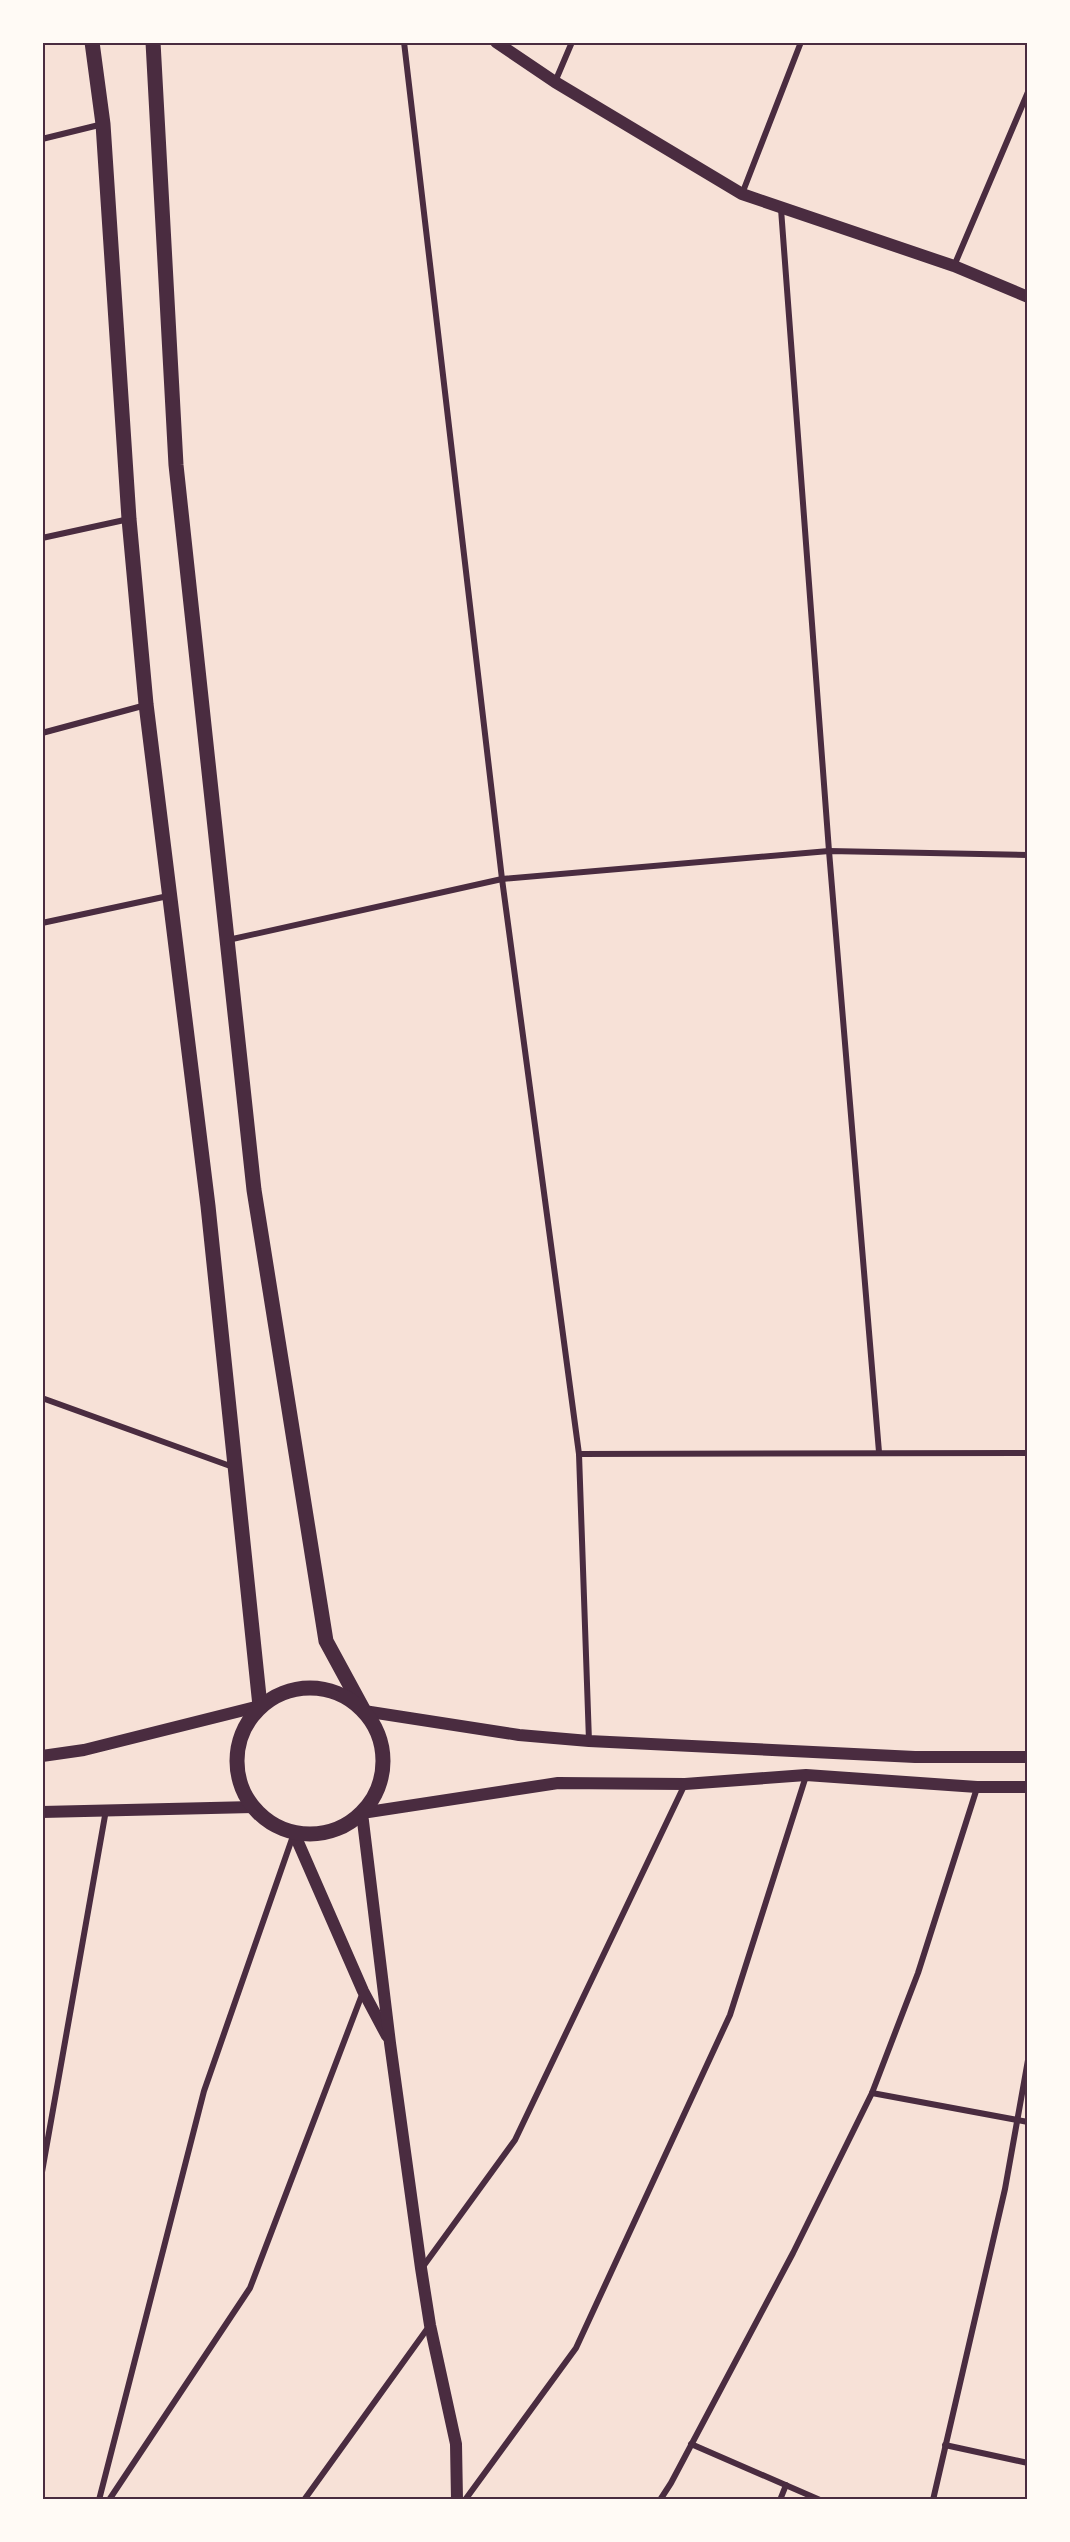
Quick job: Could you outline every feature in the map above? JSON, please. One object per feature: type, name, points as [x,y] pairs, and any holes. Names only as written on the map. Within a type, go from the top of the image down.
[{"type":"main road","points":[[93,42],[103,124],[129,519],[146,704],[208,1206],[260,1706],[247,1724],[238,1744],[237,1766],[242,1788],[253,1807],[272,1823],[294,1833],[319,1834],[342,1827],[362,1813],[375,1795],[382,1774],[383,1751],[377,1729],[364,1711],[326,1641],[254,1190],[176,465],[153,42]]},
{"type":"main road","points":[[496,42],[555,82],[742,194],[954,266],[1028,297]]},
{"type":"main road","points":[[42,1756],[84,1750],[260,1706],[279,1694],[302,1687],[325,1688],[346,1696],[364,1711],[519,1735],[589,1741],[915,1757],[1028,1757]]},
{"type":"main road","points":[[362,1813],[558,1783],[685,1784],[806,1775],[977,1787],[1028,1787]]},
{"type":"main road","points":[[42,1812],[253,1807]]},
{"type":"main road","points":[[362,1813],[390,2043],[421,2268],[430,2325],[456,2444],[457,2500]]},
{"type":"main road","points":[[294,1833],[363,1991],[390,2043]]},
{"type":"street","points":[[404,42],[502,879],[579,1454],[589,1741]]},
{"type":"street","points":[[555,82],[572,42]]},
{"type":"street","points":[[742,194],[801,42]]},
{"type":"street","points":[[954,266],[1028,92]]},
{"type":"street","points":[[42,139],[103,124]]},
{"type":"street","points":[[781,208],[829,851],[879,1452]]},
{"type":"street","points":[[42,538],[129,519]]},
{"type":"street","points":[[42,733],[146,704]]},
{"type":"street","points":[[228,940],[502,879],[829,851],[1028,855]]},
{"type":"street","points":[[42,923],[171,896]]},
{"type":"street","points":[[42,1398],[234,1468]]},
{"type":"street","points":[[579,1454],[1028,1453]]},
{"type":"street","points":[[465,2500],[576,2348],[730,2015],[806,1775]]},
{"type":"street","points":[[421,2268],[515,2140],[685,1784]]},
{"type":"street","points":[[660,2500],[793,2253],[872,2093],[918,1973],[977,1787]]},
{"type":"street","points":[[42,2172],[106,1809]]},
{"type":"street","points":[[99,2500],[204,2091],[294,1833]]},
{"type":"street","points":[[109,2500],[250,2288],[363,1991]]},
{"type":"street","points":[[933,2500],[1005,2189],[1028,2060]]},
{"type":"street","points":[[872,2093],[1028,2122]]},
{"type":"street","points":[[304,2500],[430,2325]]},
{"type":"street","points":[[691,2444],[820,2500]]},
{"type":"street","points":[[945,2445],[1028,2463]]},
{"type":"street","points":[[780,2500],[786,2485]]}]
